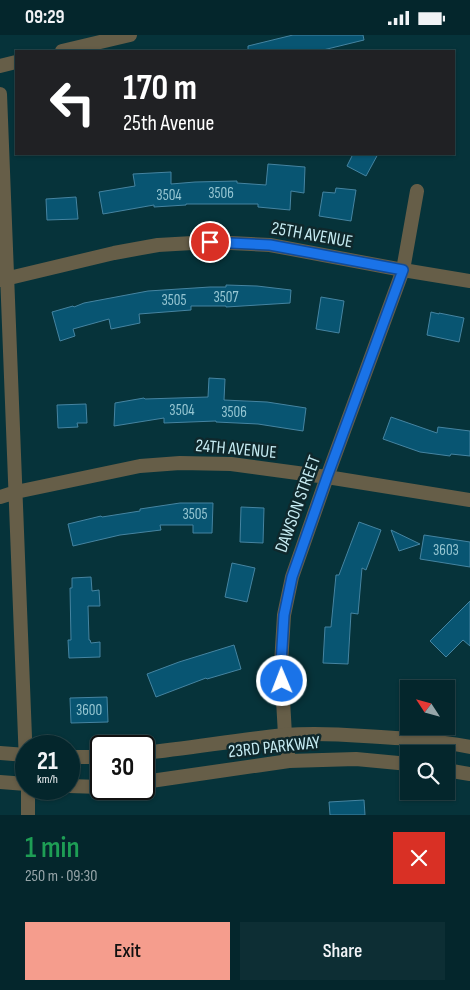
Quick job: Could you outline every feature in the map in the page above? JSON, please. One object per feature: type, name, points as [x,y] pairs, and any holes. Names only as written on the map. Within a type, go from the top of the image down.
[{"type":"street","points":[[66,50],[130,35]]},
{"type":"street","points":[[0,66],[15,62]]},
{"type":"street","points":[[0,94],[4,279],[16,492],[25,735]]},
{"type":"street","name":"DAWSON STREET","points":[[289,761],[285,735],[281,664],[284,615],[292,577],[403,270],[417,191]]},
{"type":"street","name":"25TH AVENUE","points":[[4,279],[114,253],[158,245],[210,242],[270,245],[470,281]]},
{"type":"street","name":"24TH AVENUE","points":[[0,497],[140,466],[180,463],[231,465],[327,477],[470,500]]},
{"type":"street","name":"23RD PARKWAY","points":[[155,752],[285,735],[401,738],[470,747]]},
{"type":"street","points":[[0,753],[15,754]]},
{"type":"street","name":"23RD PARKWAY","points":[[155,780],[289,761],[356,759],[400,764]]},
{"type":"street","points":[[455,772],[470,774]]},
{"type":"street","points":[[0,782],[15,783]]},
{"type":"street","points":[[28,800],[28,815]]},
{"type":"building","points":[[293,35],[363,35],[364,40],[323,50],[248,50],[248,46]]},
{"type":"building","points":[[352,155],[377,155],[366,176],[347,166]]},
{"type":"building","points":[[268,164],[305,167],[304,193],[291,191],[290,210],[258,207],[258,204],[186,204],[154,207],[154,205],[103,214],[99,192],[135,186],[133,174],[171,172],[171,184],[237,181],[237,183],[266,185]]},
{"type":"building","points":[[336,188],[356,190],[351,221],[319,216],[323,192],[335,193]]},
{"type":"building","points":[[76,197],[78,219],[47,220],[46,199]]},
{"type":"building","points":[[226,285],[291,290],[290,303],[226,307],[191,306],[191,310],[139,314],[140,323],[111,329],[109,319],[73,329],[75,336],[60,341],[52,312],[84,303],[148,291],[226,287]]},
{"type":"building","points":[[321,297],[344,301],[339,333],[316,329]]},
{"type":"building","points":[[431,312],[464,318],[459,342],[427,335]]},
{"type":"building","points":[[209,378],[225,379],[224,400],[267,402],[306,408],[303,431],[258,424],[216,421],[164,423],[164,418],[114,426],[115,403],[144,398],[208,397]]},
{"type":"building","points":[[86,404],[87,423],[77,423],[78,427],[58,428],[57,405]]},
{"type":"building","points":[[391,417],[437,433],[438,427],[470,431],[470,456],[451,454],[450,456],[420,452],[383,439]]},
{"type":"building","points":[[180,503],[213,503],[212,533],[193,533],[193,525],[160,525],[161,530],[120,535],[73,546],[68,524],[101,516]]},
{"type":"building","points":[[241,507],[264,508],[263,543],[240,542]]},
{"type":"building","points":[[359,522],[381,530],[366,570],[362,568],[358,614],[351,613],[348,664],[323,663],[325,627],[331,627],[336,575],[339,575]]},
{"type":"building","points":[[391,530],[420,544],[399,551]]},
{"type":"building","points":[[424,535],[470,542],[470,567],[420,559]]},
{"type":"building","points":[[232,563],[255,568],[247,602],[225,597]]},
{"type":"building","points":[[91,577],[92,591],[99,590],[100,606],[88,606],[89,640],[91,643],[100,642],[100,657],[69,658],[68,640],[71,640],[70,588],[72,588],[72,578]]},
{"type":"building","points":[[470,601],[470,646],[463,640],[446,657],[430,641]]},
{"type":"building","points":[[234,645],[241,669],[206,678],[156,697],[147,674]]},
{"type":"building","points":[[107,697],[108,722],[71,723],[70,698]]},
{"type":"building","points":[[364,800],[365,815],[330,815],[329,802]]},
{"type":"route","points":[[210,242],[270,245],[403,270],[292,577],[284,615],[281,664],[282,681]]}]
